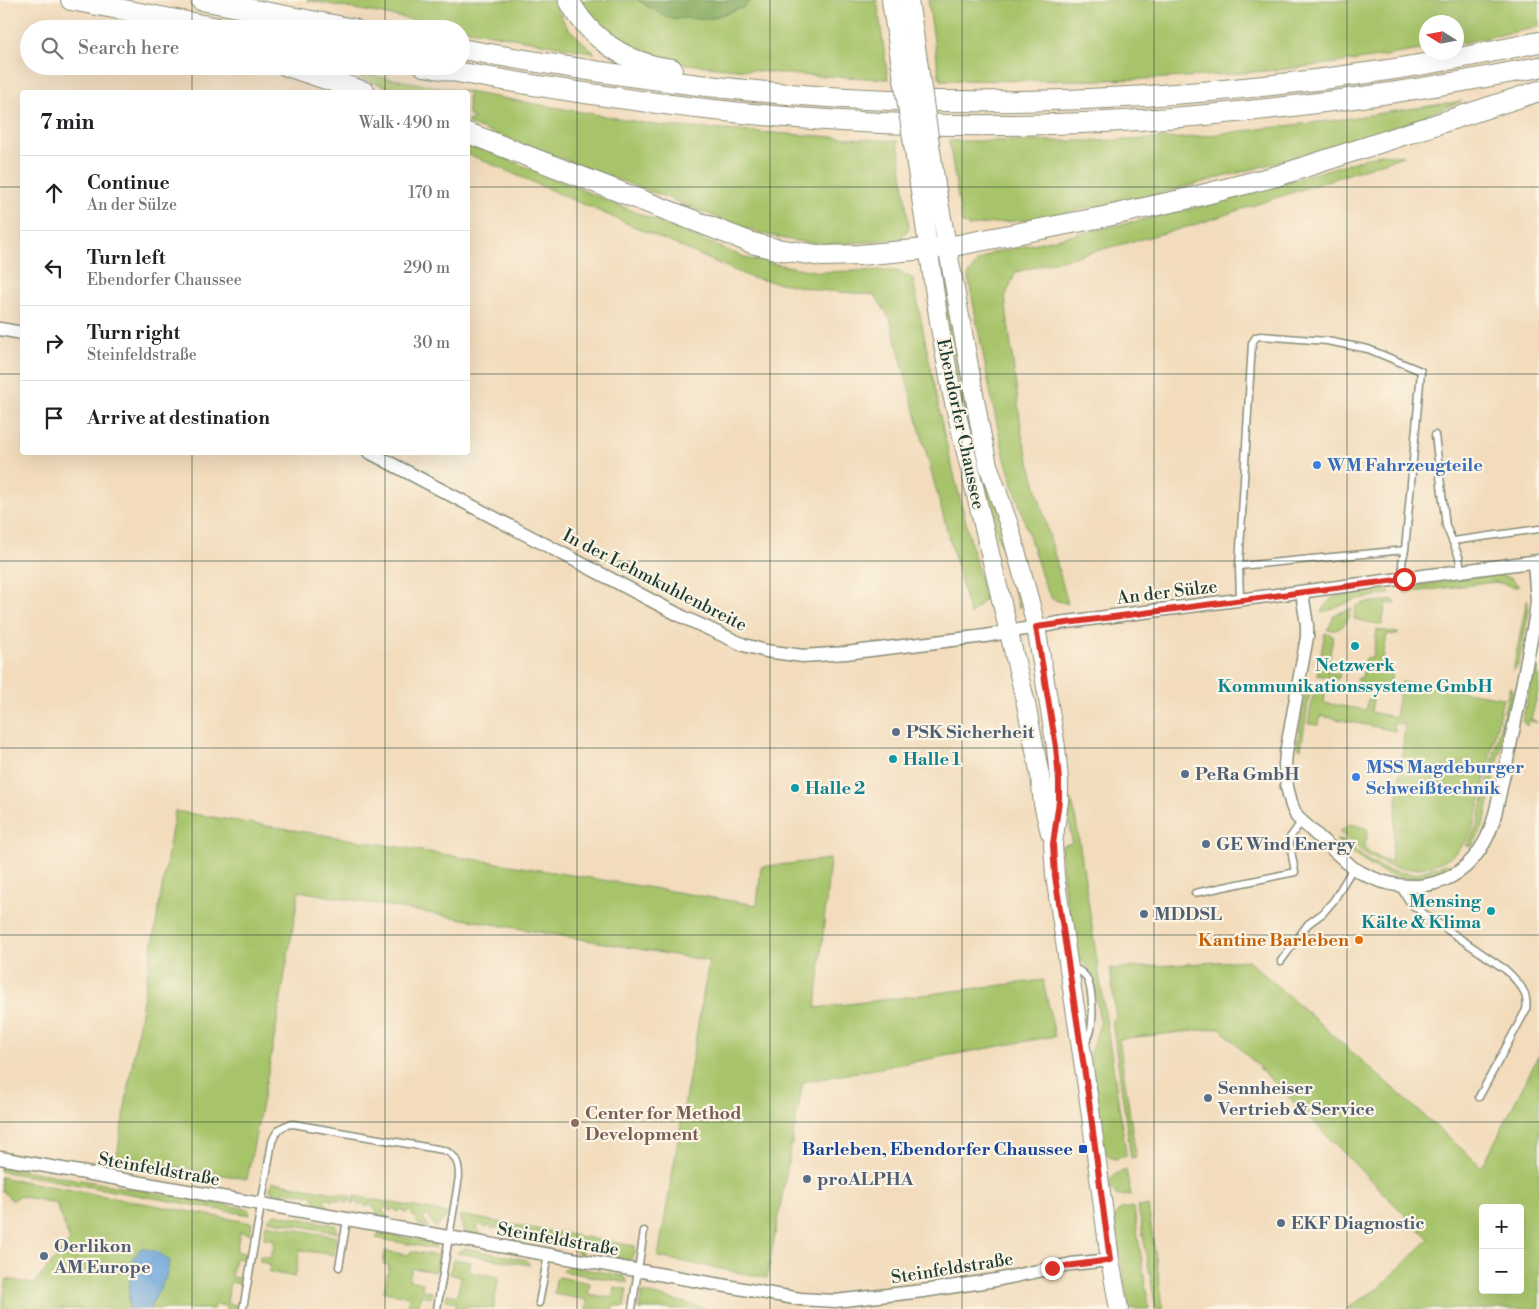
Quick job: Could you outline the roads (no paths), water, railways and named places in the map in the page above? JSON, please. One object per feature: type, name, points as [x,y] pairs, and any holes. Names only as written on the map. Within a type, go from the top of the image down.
[{"type":"highway","points":[[70,0],[177,20]]},
{"type":"highway","points":[[201,0],[307,20]]},
{"type":"highway","points":[[569,0],[591,32],[610,47],[625,55],[661,68],[727,76],[757,91]]},
{"type":"highway","points":[[104,6],[144,20]]},
{"type":"highway","points":[[470,51],[560,66],[757,91],[888,100],[1020,101],[1251,88],[1368,73],[1539,42]]},
{"type":"highway","points":[[470,74],[554,90],[665,105],[799,118],[949,125],[1096,123],[1251,112],[1438,87],[1539,67]]},
{"type":"highway","points":[[314,75],[360,90]]},
{"type":"highway","points":[[470,133],[752,243],[776,249],[823,256],[859,255],[948,247],[1190,198],[1277,176],[1539,91]]},
{"type":"main road","name":"Ebendorfer Chaussee","points":[[891,0],[927,185],[948,247],[971,381],[988,465],[1018,556],[1036,627],[1056,747],[1059,780],[1059,801],[1053,844]]},
{"type":"main road","name":"Ebendorfer Chaussee","points":[[909,0],[914,33],[927,185],[929,250],[952,394],[1009,632],[1040,776],[1043,804],[1053,844],[1055,876],[1110,1260],[1119,1309]]},
{"type":"street","points":[[0,329],[20,333]]},
{"type":"street","name":"In der Lehmkuhlenbreite","points":[[374,455],[683,617],[744,645],[785,654],[823,655],[1036,627]]},
{"type":"street","name":"An der Sülze","points":[[1036,627],[1536,562],[1537,601],[1535,618],[1513,731],[1490,832],[1477,854],[1467,866],[1454,875],[1424,886],[1398,886],[1382,882],[1353,868],[1301,822],[1292,806],[1287,787],[1285,765],[1307,637],[1302,593]]},
{"type":"street","name":"Steinfeldstraße","points":[[0,1158],[778,1297],[834,1301],[963,1286],[1072,1264],[1110,1260]]},
{"type":"lane","points":[[1240,601],[1239,566],[1252,343],[1256,337],[1261,336],[1327,341],[1368,349],[1421,371],[1402,563],[1404,579]]},
{"type":"lane","points":[[1435,435],[1446,526],[1459,557],[1461,571]]},
{"type":"lane","points":[[1452,541],[1539,529]]},
{"type":"lane","points":[[1239,566],[1404,550]]},
{"type":"lane","points":[[1195,893],[1295,872],[1289,839],[1301,822]]},
{"type":"lane","points":[[1281,961],[1308,924],[1317,918],[1334,900],[1353,868]]},
{"type":"lane","points":[[1398,886],[1411,904],[1506,970],[1526,993],[1528,1002],[1526,1010],[1479,1097]]},
{"type":"lane","points":[[243,1309],[272,1142],[275,1134],[286,1125],[293,1124],[443,1150],[451,1152],[455,1156],[459,1170],[450,1238],[437,1309]]},
{"type":"lane","points":[[339,1267],[348,1220]]},
{"type":"lane","points":[[632,1309],[644,1231]]},
{"type":"lane","points":[[539,1303],[548,1255]]},
{"type":"water","points":[[141,1248],[156,1251],[170,1261],[166,1277],[152,1303],[151,1309],[129,1309],[132,1260]]},
{"type":"place","name":"WM Fahrzeugteile","points":[[1317,465]]},
{"type":"place","name":"Netzwerk Kommunikationssysteme GmbH","points":[[1355,646]]},
{"type":"place","name":"PSK Sicherheit","points":[[896,732]]},
{"type":"place","name":"Halle 1","points":[[893,759]]},
{"type":"place","name":"PeRa GmbH","points":[[1185,774]]},
{"type":"place","name":"MSS Magdeburger Schweißtechnik","points":[[1356,777]]},
{"type":"place","name":"Halle 2","points":[[795,788]]},
{"type":"place","name":"GE Wind Energy","points":[[1206,844]]},
{"type":"place","name":"Mensing Kälte & Klima","points":[[1491,911]]},
{"type":"place","name":"MDDSL","points":[[1144,914]]},
{"type":"place","name":"Kantine Barleben","points":[[1359,940]]},
{"type":"place","name":"Sennheiser Vertrieb & Service","points":[[1208,1098]]},
{"type":"place","name":"Center for Method Development","points":[[575,1123]]},
{"type":"place","name":"Barleben, Ebendorfer Chaussee","points":[[1083,1149]]},
{"type":"place","name":"proALPHA","points":[[807,1179]]},
{"type":"place","name":"EKF Diagnostic","points":[[1281,1223]]},
{"type":"place","name":"Oerlikon AM Europe","points":[[44,1256]]}]
